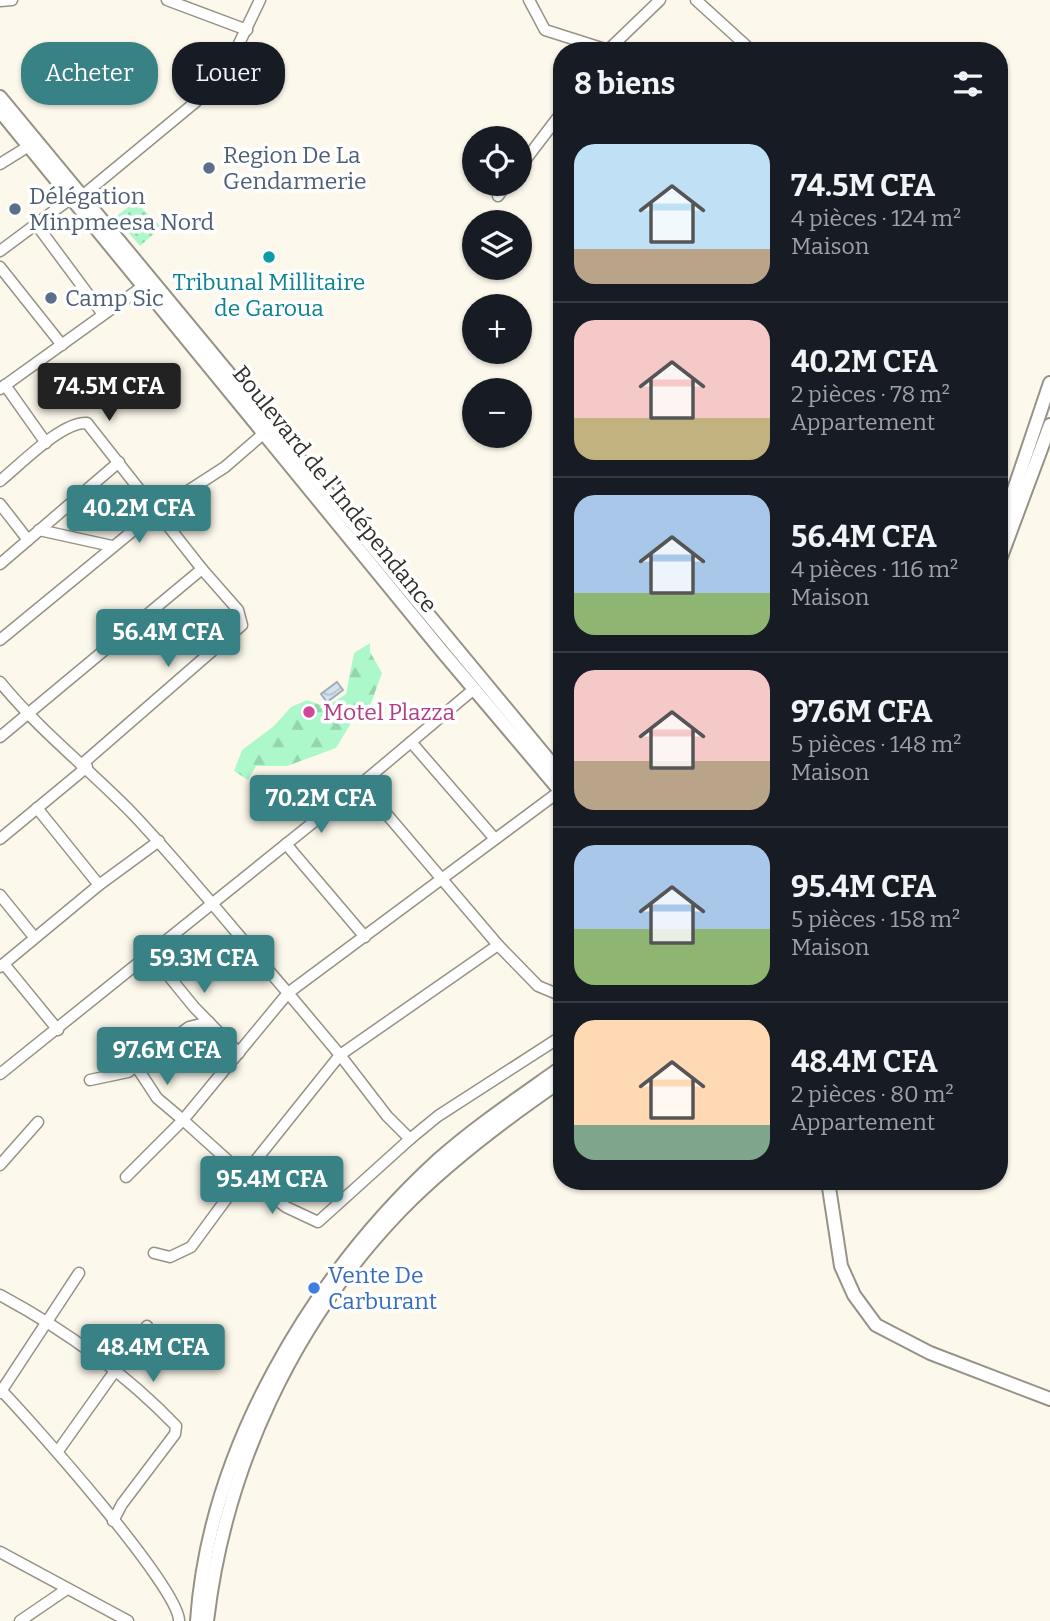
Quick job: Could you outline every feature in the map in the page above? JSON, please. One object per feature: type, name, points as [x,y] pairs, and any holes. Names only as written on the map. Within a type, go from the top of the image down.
[{"type":"main road","name":"Boulevard de l'Indépendance","points":[[0,97],[142,287],[553,783]]},
{"type":"main road","name":"Boulevard de l'Indépendance","points":[[0,111],[553,765]]},
{"type":"main road","points":[[1008,507],[1050,383]]},
{"type":"main road","points":[[1008,538],[1050,425]]},
{"type":"main road","points":[[197,1621],[211,1533],[228,1477],[271,1379],[313,1303],[394,1203],[440,1159],[553,1074]]},
{"type":"main road","points":[[207,1621],[223,1528],[240,1473],[291,1359],[321,1308],[362,1254],[428,1184],[477,1143],[553,1087]]},
{"type":"main road","points":[[829,1190],[841,1266],[854,1295],[876,1325],[930,1353],[1050,1398]]},
{"type":"street","points":[[0,1],[12,0]]},
{"type":"street","points":[[167,0],[247,30]]},
{"type":"street","points":[[0,251],[76,198],[220,82],[260,0]]},
{"type":"street","points":[[529,0],[545,30],[583,42]]},
{"type":"street","points":[[617,42],[660,0]]},
{"type":"street","points":[[696,0],[742,42]]},
{"type":"street","points":[[532,153],[553,127]]},
{"type":"street","points":[[0,164],[29,146]]},
{"type":"street","points":[[36,224],[102,313]]},
{"type":"street","points":[[0,267],[62,345]]},
{"type":"street","points":[[46,443],[2,387],[142,287]]},
{"type":"street","points":[[0,481],[46,443],[77,422],[87,423],[202,569],[238,610],[242,625],[0,839]]},
{"type":"street","points":[[0,640],[112,546],[157,511],[225,467],[263,433]]},
{"type":"street","points":[[0,564],[119,462]]},
{"type":"street","points":[[0,504],[28,540]]},
{"type":"street","points":[[38,530],[112,546]]},
{"type":"street","points":[[0,737],[202,569]]},
{"type":"street","points":[[0,682],[27,715],[84,766],[159,841],[340,1055],[387,1116],[410,1139]]},
{"type":"street","points":[[0,1074],[361,784],[474,689]]},
{"type":"street","points":[[411,742],[495,839]]},
{"type":"street","points":[[361,784],[498,945],[538,986],[553,992]]},
{"type":"street","points":[[126,1177],[183,1120],[288,993],[553,798]]},
{"type":"street","points":[[37,808],[99,885]]},
{"type":"street","points":[[58,1030],[2,965],[99,885],[159,841]]},
{"type":"street","points":[[286,844],[365,937]]},
{"type":"street","points":[[0,895],[34,937]]},
{"type":"street","points":[[154,1253],[170,1257],[191,1247],[244,1175],[340,1055],[498,945]]},
{"type":"street","points":[[150,953],[239,1053]]},
{"type":"street","points":[[90,1080],[118,1076],[189,1027],[209,1022]]},
{"type":"street","points":[[136,1066],[157,1098],[244,1175],[286,1207],[318,1222],[438,1116],[553,1042]]},
{"type":"street","points":[[0,1165],[38,1122]]},
{"type":"street","points":[[79,1273],[1,1391],[58,1451],[113,1521],[170,1596],[178,1610],[179,1621]]},
{"type":"street","points":[[0,1295],[48,1320],[115,1370],[176,1426],[176,1434],[122,1504],[113,1521]]},
{"type":"street","points":[[58,1451],[147,1326]]},
{"type":"street","points":[[99,1503],[122,1504]]},
{"type":"street","points":[[0,1552],[128,1621]]},
{"type":"street","points":[[20,1621],[67,1589]]},
{"type":"green space","points":[[135,202],[162,227],[140,246],[115,217]]},
{"type":"green space","points":[[370,643],[370,652],[382,673],[370,706],[356,715],[336,748],[287,766],[256,766],[248,780],[234,771],[242,750],[274,726],[291,707],[307,700],[326,707],[346,694],[354,653]]},
{"type":"water","points":[[337,682],[343,690],[327,702],[321,694]]},
{"type":"place","name":"Region De La Gendarmerie","points":[[209,168]]},
{"type":"place","name":"Délégation Minpmeesa Nord","points":[[15,209]]},
{"type":"place","name":"Tribunal Millitaire de Garoua","points":[[269,257]]},
{"type":"place","name":"Camp Sic","points":[[51,298]]},
{"type":"place","name":"Motel Plazza","points":[[309,712]]},
{"type":"place","name":"Vente De Carburant","points":[[314,1288]]}]
